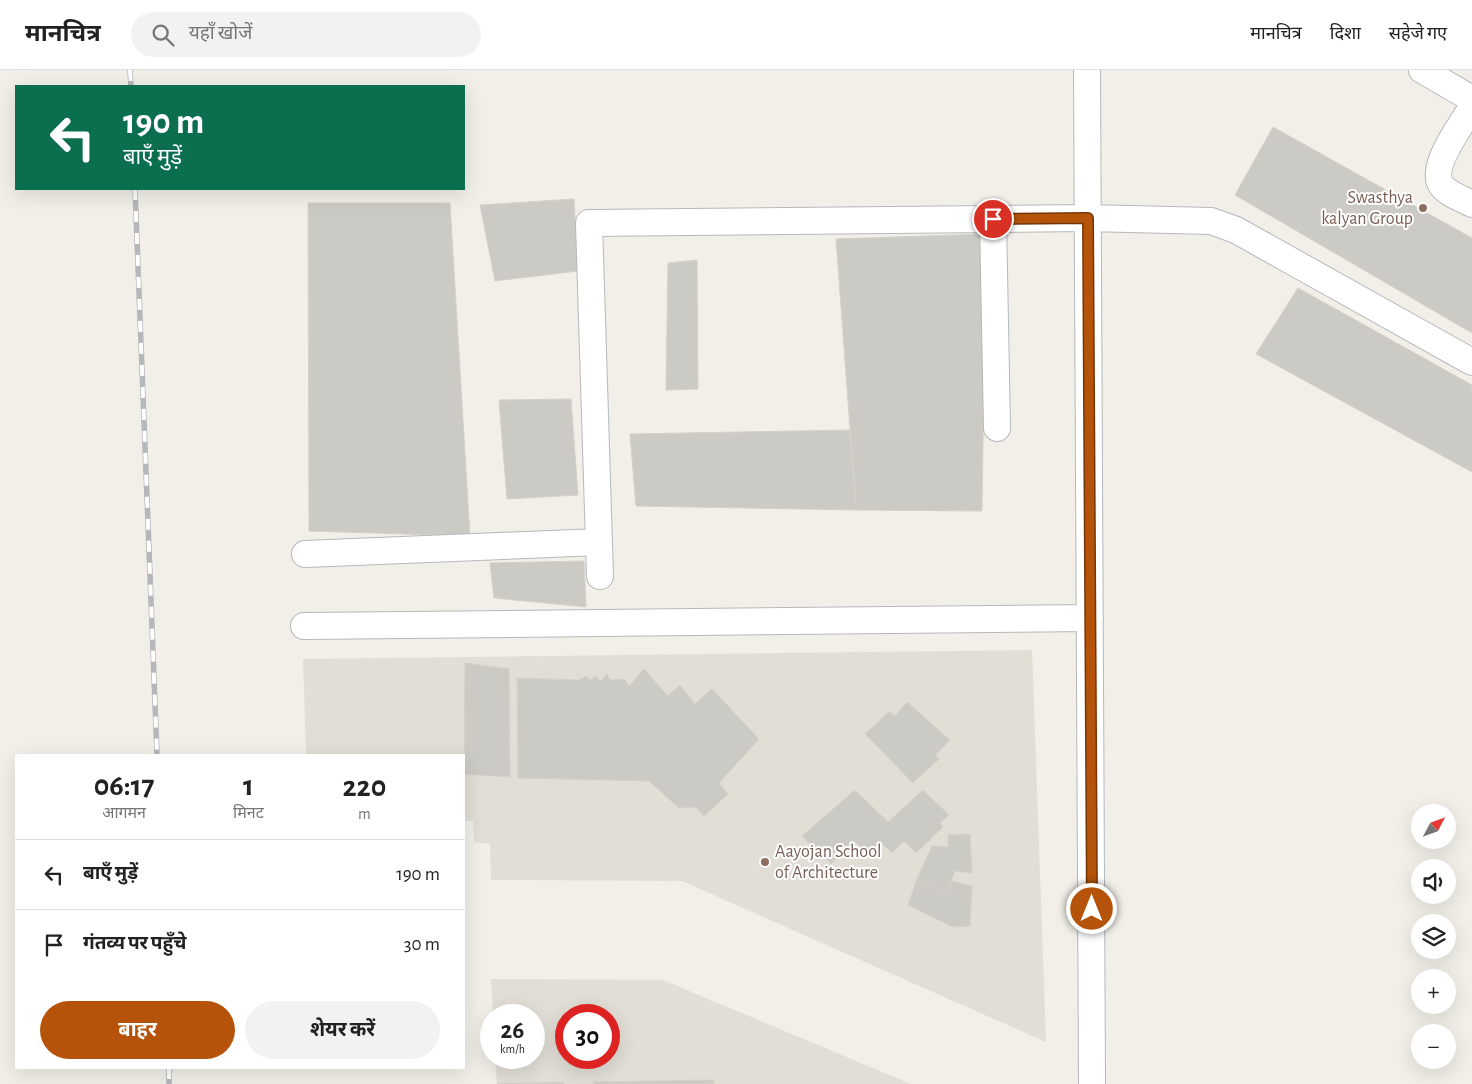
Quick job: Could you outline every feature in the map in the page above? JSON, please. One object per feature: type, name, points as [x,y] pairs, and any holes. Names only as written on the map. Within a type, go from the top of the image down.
[{"type":"street","points":[[1087,70],[1092,1084]]},
{"type":"street","points":[[1422,70],[1472,99]]},
{"type":"street","points":[[1472,106],[1439,164],[1437,177],[1443,187],[1472,204]]},
{"type":"street","points":[[600,576],[589,223],[1088,218],[1212,221],[1236,230],[1472,362]]},
{"type":"street","points":[[993,219],[997,428]]},
{"type":"street","points":[[305,554],[599,542]]},
{"type":"street","points":[[304,626],[1090,618]]},
{"type":"shaded area","name":"Aayojan School of Architecture","points":[[1032,650],[1046,1042],[682,881],[491,880],[490,844],[474,842],[473,821],[465,821],[465,754],[306,754],[303,659]]},
{"type":"shaded area","points":[[491,979],[663,980],[911,1084],[497,1084],[496,1069],[545,1069],[545,1004],[492,1004]]},
{"type":"building","points":[[1273,127],[1472,238],[1472,333],[1235,195]]},
{"type":"building","points":[[574,199],[578,271],[495,281],[480,205]]},
{"type":"building","points":[[308,203],[450,203],[470,536],[309,531]]},
{"type":"building","points":[[986,234],[982,511],[856,510],[836,239]]},
{"type":"building","points":[[697,260],[698,389],[666,390],[668,263]]},
{"type":"building","points":[[1298,288],[1472,385],[1472,472],[1256,354]]},
{"type":"building","points":[[571,399],[578,495],[507,499],[499,400]]},
{"type":"building","points":[[850,430],[856,510],[636,506],[630,434]]},
{"type":"building","points":[[584,561],[586,607],[494,598],[490,563]]},
{"type":"building","points":[[465,663],[509,669],[510,777],[465,774]]},
{"type":"building","points":[[644,669],[668,696],[680,685],[695,704],[712,689],[759,739],[719,783],[728,794],[704,816],[696,807],[679,808],[649,781],[518,778],[517,678],[579,680],[586,676],[591,680],[595,676],[601,681],[607,674],[610,680],[624,679],[629,686]]},
{"type":"building","points":[[907,702],[950,740],[935,755],[939,759],[913,783],[865,734],[889,712],[895,716]]},
{"type":"building","points":[[855,790],[888,822],[923,790],[949,815],[940,823],[943,827],[916,853],[904,841],[892,853],[880,842],[868,852],[855,842],[831,864],[802,836]]},
{"type":"building","points":[[970,834],[972,873],[955,871],[946,894],[917,879],[932,846],[948,847],[948,835]]},
{"type":"building","points":[[917,879],[946,894],[951,881],[972,886],[970,926],[953,927],[908,905]]},
{"type":"building","points":[[714,1080],[714,1084],[594,1084],[593,1082]]},
{"type":"building","points":[[564,1082],[564,1084],[497,1084]]},
{"type":"railway","points":[[130,70],[131,85]]},
{"type":"railway","points":[[135,190],[157,754]]},
{"type":"railway","points":[[169,1069],[169,1084]]},
{"type":"place","name":"Swasthya kalyan Group","points":[[1423,208]]},
{"type":"place","name":"Aayojan School of Architecture","points":[[765,862]]},
{"type":"route","points":[[993,219],[1088,218],[1092,909]]}]
